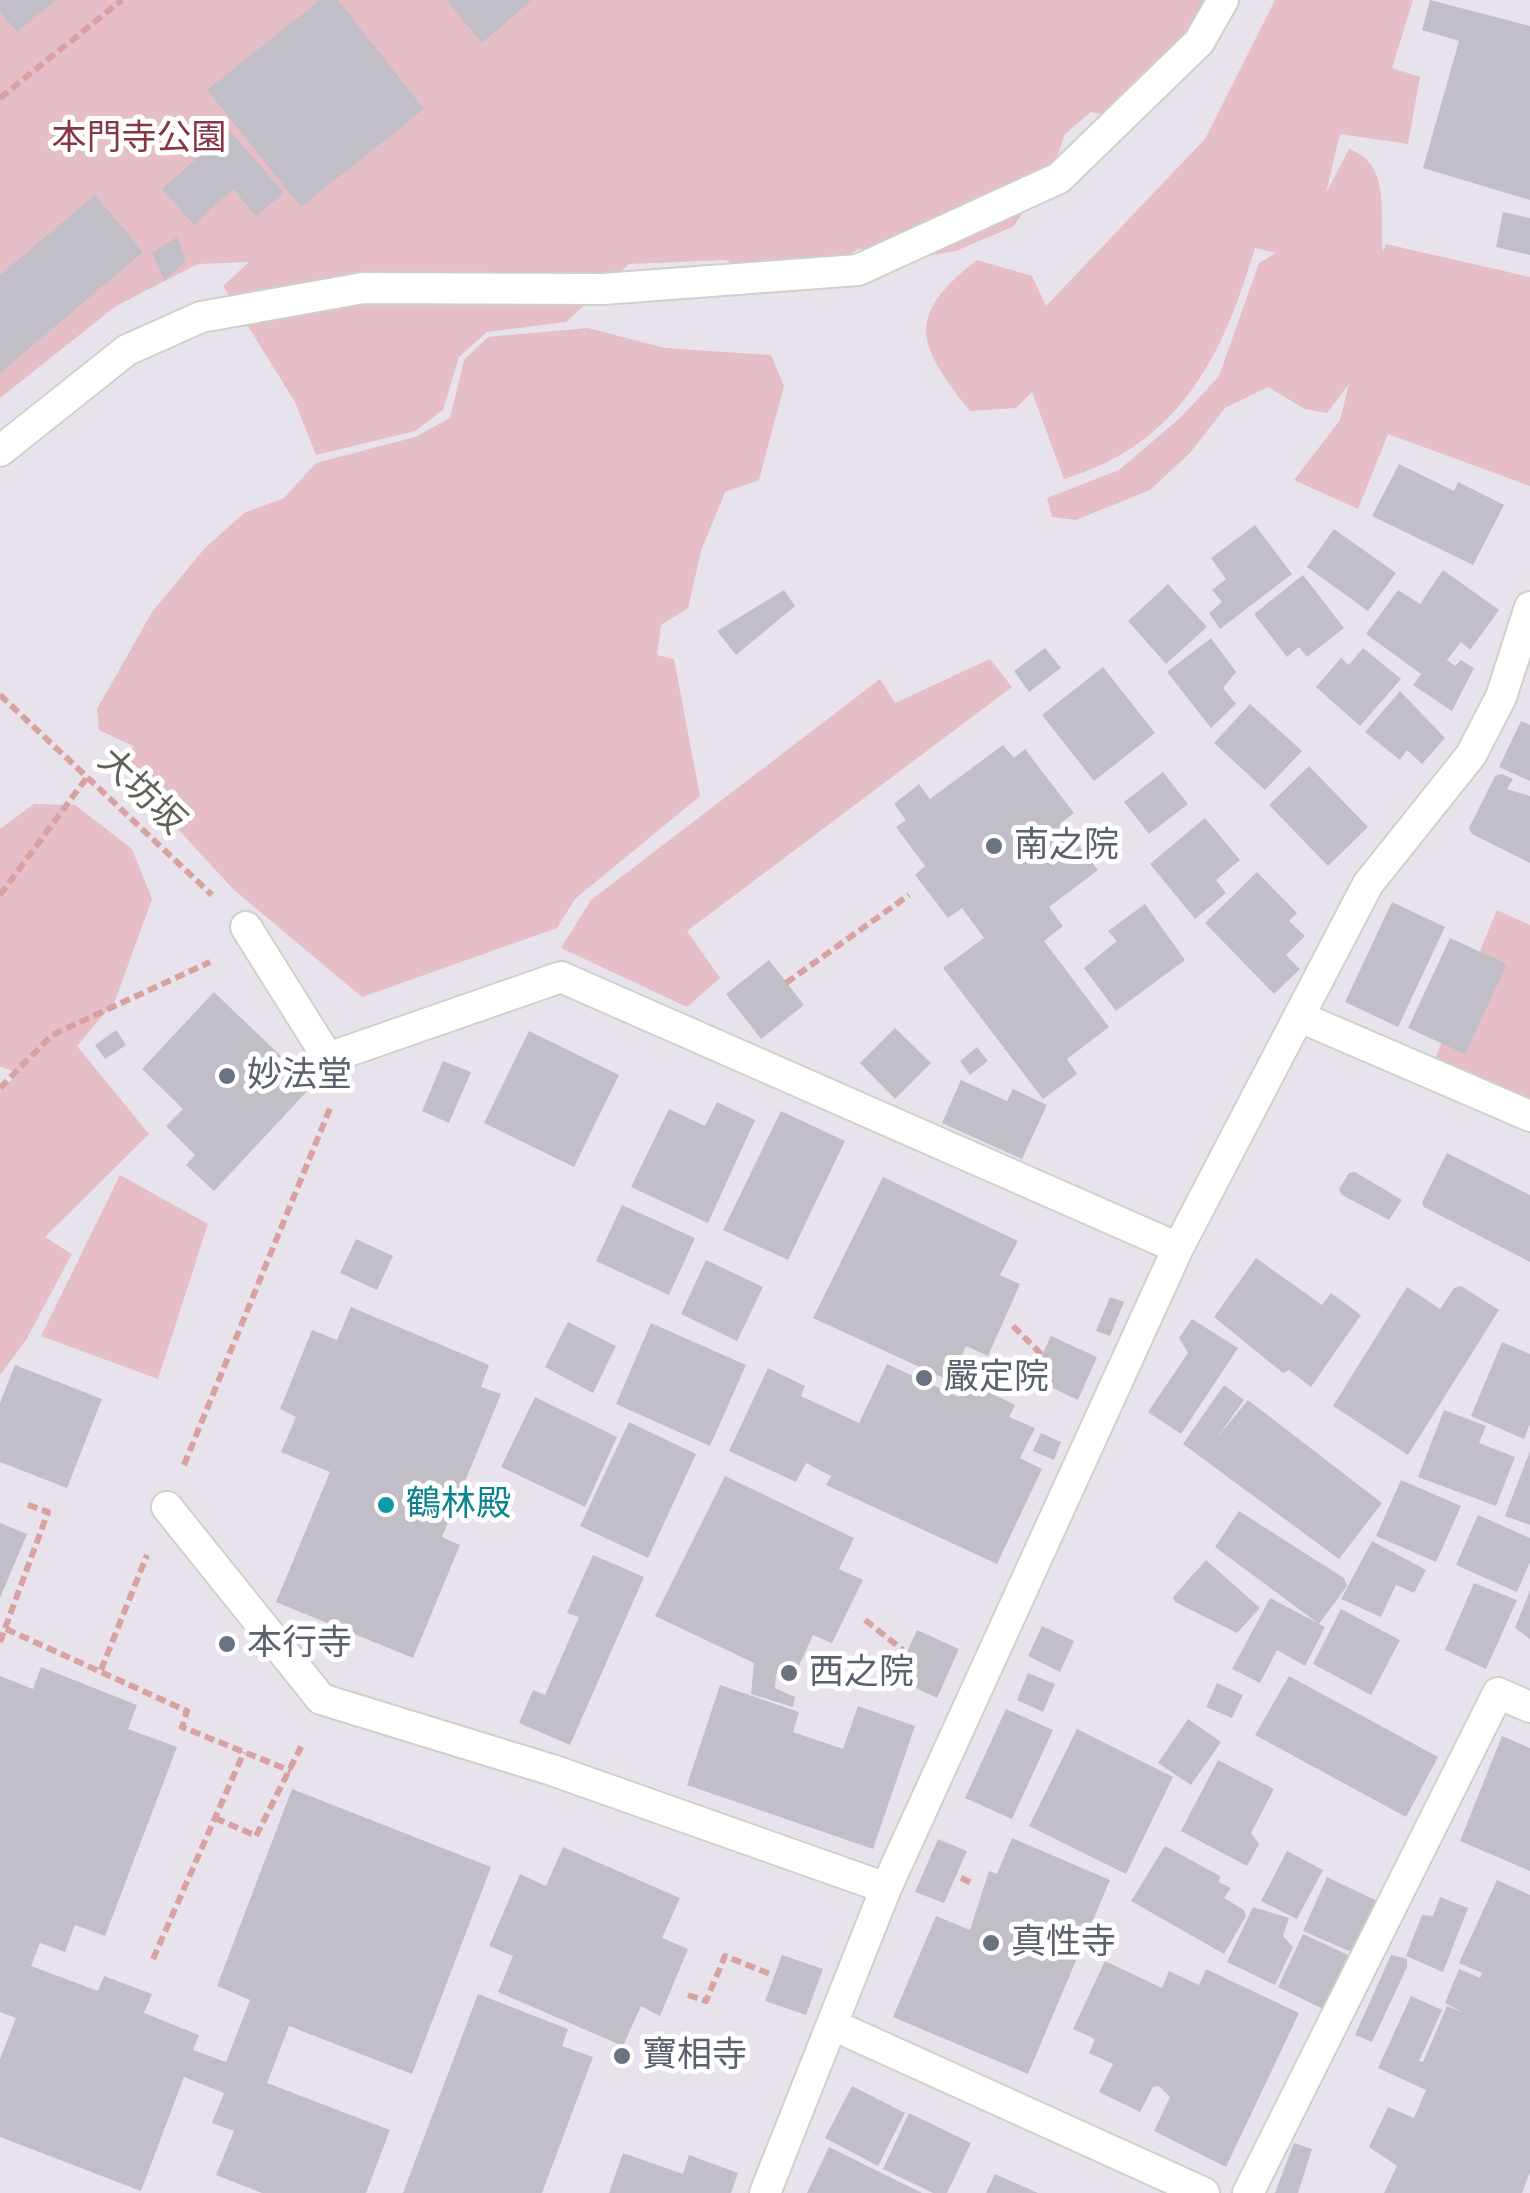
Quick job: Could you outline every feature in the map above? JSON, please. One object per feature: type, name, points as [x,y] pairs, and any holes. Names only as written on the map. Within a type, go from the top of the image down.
[{"type":"street","points":[[0,451],[127,350],[201,317],[364,288],[603,289],[858,270],[1060,178],[1199,42],[1223,0]]},
{"type":"street","points":[[765,2193],[886,1888],[1178,1248],[1368,884],[1470,755],[1501,697],[1530,607]]},
{"type":"street","points":[[252,936],[328,1058],[561,977],[1178,1248]]},
{"type":"street","points":[[1300,1018],[1530,1116]]},
{"type":"street","points":[[167,1507],[321,1700],[552,1770],[886,1888]]},
{"type":"street","points":[[1248,2193],[1498,1693],[1530,1707]]},
{"type":"street","points":[[833,2025],[1204,2193]]},
{"type":"path","points":[[0,98],[122,0]]},
{"type":"path","name":"大坊坂","points":[[0,695],[252,936]]},
{"type":"path","points":[[0,895],[88,776]]},
{"type":"path","points":[[786,983],[909,895]]},
{"type":"path","points":[[0,1088],[52,1035],[202,965],[252,936]]},
{"type":"path","points":[[101,1670],[338,1088],[328,1058]]},
{"type":"path","points":[[1012,1326],[1042,1355]]},
{"type":"path","points":[[0,1642],[48,1512],[23,1503]]},
{"type":"path","points":[[865,1620],[903,1650]]},
{"type":"path","points":[[6,1630],[187,1710],[182,1727],[291,1771]]},
{"type":"path","points":[[215,1818],[256,1836],[291,1771],[321,1700]]},
{"type":"path","points":[[154,1959],[244,1752]]},
{"type":"path","points":[[961,1878],[974,1884]]},
{"type":"path","points":[[688,1994],[706,2001],[725,1956],[770,1974]]},
{"type":"green space","name":"本門寺公園","points":[[0,0],[1238,0],[1192,66],[1133,121],[1091,112],[1065,134],[1057,157],[1014,226],[956,251],[921,257],[859,249],[850,254],[734,264],[726,260],[629,264],[566,322],[487,332],[459,357],[443,410],[415,431],[316,455],[295,402],[223,286],[249,262],[198,264],[116,306],[0,398]]},
{"type":"green space","points":[[1275,0],[1413,0],[1392,68],[1420,77],[1408,144],[1340,134],[1326,193],[1349,149],[1363,156],[1378,179],[1383,252],[1386,244],[1530,277],[1530,486],[1388,434],[1358,509],[1294,480],[1340,420],[1349,384],[1327,413],[1305,409],[1268,387],[1225,408],[1190,453],[1150,490],[1076,520],[1052,517],[1047,498],[1119,470],[1181,417],[1219,376],[1259,263],[1276,253],[1255,248],[1228,325],[1211,359],[1167,419],[1138,443],[1104,463],[1064,479],[1032,392],[1016,408],[970,411],[938,367],[930,349],[926,332],[929,315],[938,298],[977,260],[1032,276],[1046,306],[1205,139]]},
{"type":"green space","points":[[588,328],[665,348],[771,355],[784,386],[759,480],[725,492],[701,551],[688,608],[661,625],[657,655],[674,659],[700,796],[575,899],[557,928],[362,997],[233,889],[111,756],[135,747],[99,730],[97,709],[152,612],[204,549],[244,513],[284,498],[316,463],[415,437],[450,418],[464,360],[488,337]]},
{"type":"green space","points":[[990,659],[1012,687],[687,931],[720,978],[687,1007],[561,948],[591,900],[880,679],[895,703]]},
{"type":"green space","points":[[34,804],[75,805],[132,849],[152,899],[115,1001],[77,1046],[149,1134],[45,1237],[72,1254],[26,1340],[0,1375],[0,1090],[19,1074],[0,1066],[0,829]]},
{"type":"green space","points":[[1497,910],[1530,925],[1530,1116],[1430,1071]]},
{"type":"green space","points":[[120,1175],[208,1224],[158,1379],[41,1336]]},
{"type":"building","points":[[0,0],[56,0],[17,32],[0,12]]},
{"type":"building","points":[[320,0],[338,0],[424,109],[301,207],[207,90]]},
{"type":"building","points":[[446,0],[532,0],[482,43]]},
{"type":"building","points":[[1430,0],[1530,26],[1530,200],[1423,168],[1459,41],[1422,30]]},
{"type":"building","points":[[229,130],[284,193],[256,216],[233,189],[194,225],[162,189]]},
{"type":"building","points":[[95,195],[143,252],[0,373],[0,275]]},
{"type":"building","points":[[1503,212],[1530,218],[1530,255],[1496,247]]},
{"type":"building","points":[[177,237],[186,262],[164,280],[152,253]]},
{"type":"building","points":[[1399,464],[1454,491],[1458,482],[1504,505],[1473,565],[1372,516]]},
{"type":"building","points":[[1255,525],[1292,574],[1220,629],[1209,613],[1222,602],[1212,590],[1226,579],[1211,558]]},
{"type":"building","points":[[1334,529],[1396,573],[1368,611],[1307,567]]},
{"type":"building","points":[[1443,570],[1499,610],[1470,650],[1461,642],[1447,660],[1455,666],[1461,660],[1474,668],[1452,711],[1413,685],[1421,674],[1366,634],[1398,590],[1420,604]]},
{"type":"building","points":[[1303,575],[1344,628],[1307,657],[1299,647],[1287,657],[1254,614]]},
{"type":"building","points":[[1168,584],[1207,627],[1166,664],[1128,621]]},
{"type":"building","points":[[784,590],[795,606],[736,655],[717,631]]},
{"type":"building","points":[[1211,638],[1236,672],[1223,688],[1236,704],[1211,728],[1167,672]]},
{"type":"building","points":[[1045,648],[1061,668],[1029,692],[1014,671]]},
{"type":"building","points":[[1363,648],[1401,679],[1360,726],[1316,687],[1341,658],[1349,665]]},
{"type":"building","points":[[1103,667],[1155,733],[1094,781],[1042,715]]},
{"type":"building","points":[[1400,691],[1445,738],[1422,764],[1407,750],[1400,760],[1365,732]]},
{"type":"building","points":[[1250,704],[1302,751],[1265,790],[1214,743]]},
{"type":"building","points":[[1521,721],[1530,725],[1530,781],[1499,767]]},
{"type":"building","points":[[1003,745],[1014,758],[1025,749],[1074,813],[1061,823],[1098,870],[1049,907],[1063,926],[1044,941],[1109,1027],[1067,1059],[1077,1074],[1043,1099],[943,968],[984,938],[962,908],[948,918],[915,875],[925,866],[896,827],[906,820],[894,804],[919,784],[930,799]]},
{"type":"building","points":[[1309,766],[1368,827],[1328,866],[1269,805]]},
{"type":"building","points":[[1163,772],[1188,804],[1149,834],[1124,802]]},
{"type":"building","points":[[1502,774],[1513,779],[1507,789],[1530,796],[1530,863],[1472,834],[1469,828],[1495,776]]},
{"type":"building","points":[[1205,818],[1240,860],[1216,880],[1226,893],[1195,919],[1150,864]]},
{"type":"building","points":[[1257,872],[1297,913],[1289,921],[1305,936],[1286,955],[1300,969],[1274,994],[1205,923]]},
{"type":"building","points":[[1392,902],[1445,927],[1398,1027],[1345,1002]]},
{"type":"building","points":[[1145,904],[1185,960],[1116,1011],[1084,968],[1117,941],[1108,931]]},
{"type":"building","points":[[1450,938],[1507,964],[1465,1054],[1408,1028]]},
{"type":"building","points":[[769,960],[804,1005],[761,1039],[726,994]]},
{"type":"building","points":[[214,992],[312,1086],[214,1191],[186,1165],[195,1155],[166,1126],[183,1109],[142,1069]]},
{"type":"building","points":[[895,1028],[931,1063],[895,1099],[860,1063]]},
{"type":"building","points":[[116,1030],[126,1045],[105,1059],[95,1045]]},
{"type":"building","points":[[529,1031],[619,1075],[574,1167],[484,1123]]},
{"type":"building","points":[[977,1047],[988,1061],[970,1075],[960,1061]]},
{"type":"building","points":[[443,1061],[471,1072],[449,1123],[422,1111]]},
{"type":"building","points":[[961,1080],[1007,1101],[1013,1089],[1047,1105],[1022,1159],[942,1123]]},
{"type":"building","points":[[717,1102],[755,1120],[708,1223],[631,1187],[669,1109],[705,1126]]},
{"type":"building","points":[[781,1111],[845,1141],[788,1260],[723,1230]]},
{"type":"building","points":[[1447,1153],[1530,1195],[1530,1262],[1424,1207],[1422,1202]]},
{"type":"building","points":[[1355,1172],[1402,1200],[1389,1220],[1342,1195],[1339,1189],[1349,1173]]},
{"type":"building","name":"嚴定院","points":[[883,1177],[1018,1241],[1000,1275],[1020,1284],[988,1356],[966,1346],[950,1381],[813,1318]]},
{"type":"building","points":[[622,1205],[695,1238],[669,1295],[596,1261]]},
{"type":"building","points":[[356,1239],[393,1256],[377,1290],[340,1273]]},
{"type":"building","points":[[1256,1258],[1322,1305],[1331,1293],[1361,1315],[1311,1387],[1289,1370],[1283,1373],[1214,1317]]},
{"type":"building","points":[[706,1260],[763,1287],[737,1341],[681,1314]]},
{"type":"building","points":[[1461,1286],[1499,1310],[1408,1455],[1333,1406],[1407,1287],[1440,1309],[1454,1288]]},
{"type":"building","points":[[1110,1297],[1124,1302],[1110,1336],[1096,1331]]},
{"type":"building","name":"鶴林殿","points":[[351,1307],[489,1365],[481,1387],[501,1394],[442,1537],[460,1545],[413,1658],[276,1602],[330,1472],[281,1452],[296,1417],[280,1409],[312,1330],[337,1340]]},
{"type":"building","points":[[1192,1319],[1238,1348],[1181,1434],[1148,1412],[1188,1353],[1179,1338]]},
{"type":"building","points":[[568,1322],[616,1346],[593,1393],[545,1367]]},
{"type":"building","points":[[651,1323],[746,1365],[710,1446],[616,1404]]},
{"type":"building","points":[[1051,1336],[1097,1357],[1078,1400],[1031,1378]]},
{"type":"building","points":[[1502,1342],[1530,1354],[1530,1424],[1524,1439],[1471,1416]]},
{"type":"building","points":[[887,1364],[959,1397],[967,1381],[1015,1405],[1009,1417],[1035,1428],[1020,1458],[1042,1469],[997,1564],[826,1485],[831,1476],[806,1463],[796,1482],[729,1451],[768,1368],[805,1386],[801,1396],[859,1423]]},
{"type":"building","points":[[15,1365],[102,1399],[67,1488],[0,1462],[0,1403]]},
{"type":"building","points":[[1224,1385],[1244,1400],[1216,1439],[1248,1400],[1382,1503],[1339,1559],[1183,1444]]},
{"type":"building","points":[[535,1397],[617,1437],[585,1507],[501,1467]]},
{"type":"building","points":[[1444,1410],[1486,1426],[1479,1443],[1515,1457],[1496,1506],[1418,1477]]},
{"type":"building","points":[[629,1422],[696,1454],[648,1558],[580,1526]]},
{"type":"building","points":[[1041,1433],[1061,1442],[1054,1460],[1033,1451]]},
{"type":"building","points":[[1530,1451],[1530,1525],[1505,1516]]},
{"type":"building","points":[[725,1476],[854,1538],[839,1569],[863,1580],[832,1643],[813,1635],[792,1681],[776,1674],[775,1688],[795,1697],[793,1707],[751,1694],[754,1663],[655,1616]]},
{"type":"building","points":[[1401,1480],[1461,1506],[1436,1562],[1376,1536]]},
{"type":"building","points":[[1239,1511],[1344,1578],[1347,1586],[1319,1624],[1215,1547]]},
{"type":"building","points":[[1478,1515],[1530,1538],[1530,1562],[1517,1592],[1456,1565]]},
{"type":"building","points":[[0,1523],[27,1534],[0,1598]]},
{"type":"building","points":[[1372,1541],[1426,1570],[1414,1593],[1396,1585],[1381,1617],[1341,1599]]},
{"type":"building","points":[[593,1555],[644,1577],[570,1745],[519,1723],[533,1690],[545,1695],[579,1617],[567,1613]]},
{"type":"building","points":[[1206,1560],[1260,1608],[1237,1633],[1175,1602],[1173,1597]]},
{"type":"building","points":[[1474,1583],[1517,1600],[1486,1669],[1445,1650]]},
{"type":"building","points":[[1530,1590],[1530,1639],[1515,1628]]},
{"type":"building","points":[[1270,1598],[1325,1627],[1305,1666],[1277,1650],[1260,1683],[1232,1669]]},
{"type":"building","points":[[1341,1609],[1400,1640],[1371,1695],[1313,1664]]},
{"type":"building","points":[[1042,1626],[1074,1641],[1060,1672],[1028,1656]]},
{"type":"building","points":[[917,1630],[959,1649],[937,1698],[895,1678]]},
{"type":"building","points":[[41,1667],[137,1705],[128,1729],[177,1747],[105,1936],[75,1925],[65,1952],[40,1943],[31,1966],[98,1991],[104,1976],[152,1994],[144,2013],[199,2035],[193,2050],[226,2062],[250,2000],[217,1986],[292,1789],[491,1867],[412,2074],[289,2026],[267,2083],[390,2130],[366,2193],[262,2193],[216,2175],[234,2131],[212,2123],[224,2093],[184,2077],[141,2191],[0,2137],[0,2059],[16,2018],[0,2012],[0,1676],[33,1689]]},
{"type":"building","points":[[1028,1673],[1055,1684],[1043,1712],[1017,1700]]},
{"type":"building","points":[[1289,1676],[1438,1757],[1406,1817],[1255,1735]]},
{"type":"building","points":[[1217,1683],[1243,1695],[1232,1718],[1206,1707]]},
{"type":"building","points":[[720,1685],[799,1712],[793,1732],[843,1749],[858,1706],[915,1726],[873,1849],[687,1785]]},
{"type":"building","points":[[1006,1709],[1053,1730],[1012,1819],[965,1798]]},
{"type":"building","points":[[1188,1719],[1221,1742],[1191,1785],[1158,1763]]},
{"type":"building","points":[[1077,1729],[1173,1777],[1126,1874],[1029,1826]]},
{"type":"building","points":[[1502,1736],[1530,1748],[1530,1871],[1460,1841]]},
{"type":"building","points":[[1218,1760],[1274,1789],[1251,1833],[1259,1844],[1247,1866],[1181,1831]]},
{"type":"building","name":"真性寺","points":[[1012,1838],[1110,1880],[1028,2074],[893,2017],[936,1916],[970,1930],[989,1871],[997,1874]]},
{"type":"building","points":[[938,1839],[967,1851],[944,1903],[915,1892]]},
{"type":"building","points":[[1165,1846],[1220,1876],[1219,1882],[1231,1888],[1224,1898],[1244,1910],[1246,1916],[1224,1954],[1131,1901]]},
{"type":"building","points":[[563,1847],[680,1898],[662,1938],[688,1949],[660,2016],[641,2006],[623,2046],[498,1992],[513,1956],[489,1946],[520,1874],[546,1886]]},
{"type":"building","points":[[1287,1851],[1323,1870],[1297,1919],[1261,1901]]},
{"type":"building","points":[[1327,1877],[1377,1901],[1354,1953],[1303,1931]]},
{"type":"building","points":[[1497,1880],[1530,1895],[1530,2172],[1522,2193],[1384,2193],[1397,2166],[1369,2147],[1388,2107],[1414,2118],[1426,2090],[1378,2068],[1411,1996],[1442,2010],[1419,2061],[1423,2062],[1447,2006],[1464,2013],[1445,2003],[1459,1969],[1480,1978],[1482,1973],[1459,1963]]},
{"type":"building","points":[[1440,1897],[1468,1908],[1443,1972],[1406,1956],[1422,1915],[1433,1916]]},
{"type":"building","points":[[1253,1907],[1289,1918],[1283,1936],[1293,1947],[1275,1985],[1227,1962]]},
{"type":"building","points":[[1303,1934],[1348,1955],[1323,2009],[1278,1987]]},
{"type":"building","points":[[782,1955],[823,1969],[806,2015],[765,2001]]},
{"type":"building","points":[[1391,1955],[1407,1959],[1407,1967],[1372,2042],[1355,2035]]},
{"type":"building","points":[[1105,1961],[1162,1988],[1169,1971],[1199,1985],[1206,1969],[1299,2013],[1226,2167],[1154,2131],[1170,2097],[1159,2086],[1153,2087],[1140,2112],[1099,2092],[1113,2064],[1089,2053],[1095,2039],[1073,2029]]},
{"type":"building","points":[[478,1994],[568,2029],[562,2046],[593,2057],[542,2193],[403,2193]]},
{"type":"building","points":[[852,2086],[905,2113],[878,2166],[825,2138]]},
{"type":"building","points":[[909,2113],[971,2143],[947,2193],[933,2193],[883,2169]]},
{"type":"building","points":[[1294,2143],[1312,2149],[1298,2193],[1275,2193]]},
{"type":"building","points":[[829,2147],[922,2193],[807,2193]]},
{"type":"building","points":[[623,2153],[683,2174],[689,2155],[738,2173],[731,2193],[609,2193]]},
{"type":"building","points":[[995,2174],[1038,2193],[986,2193]]},
{"type":"place","name":"南之院","points":[[994,846]]},
{"type":"place","name":"妙法堂","points":[[227,1076]]},
{"type":"place","name":"嚴定院","points":[[924,1378]]},
{"type":"place","name":"鶴林殿","points":[[386,1505]]},
{"type":"place","name":"本行寺","points":[[227,1644]]},
{"type":"place","name":"西之院","points":[[789,1673]]},
{"type":"place","name":"真性寺","points":[[991,1943]]},
{"type":"place","name":"寶相寺","points":[[622,2056]]}]
